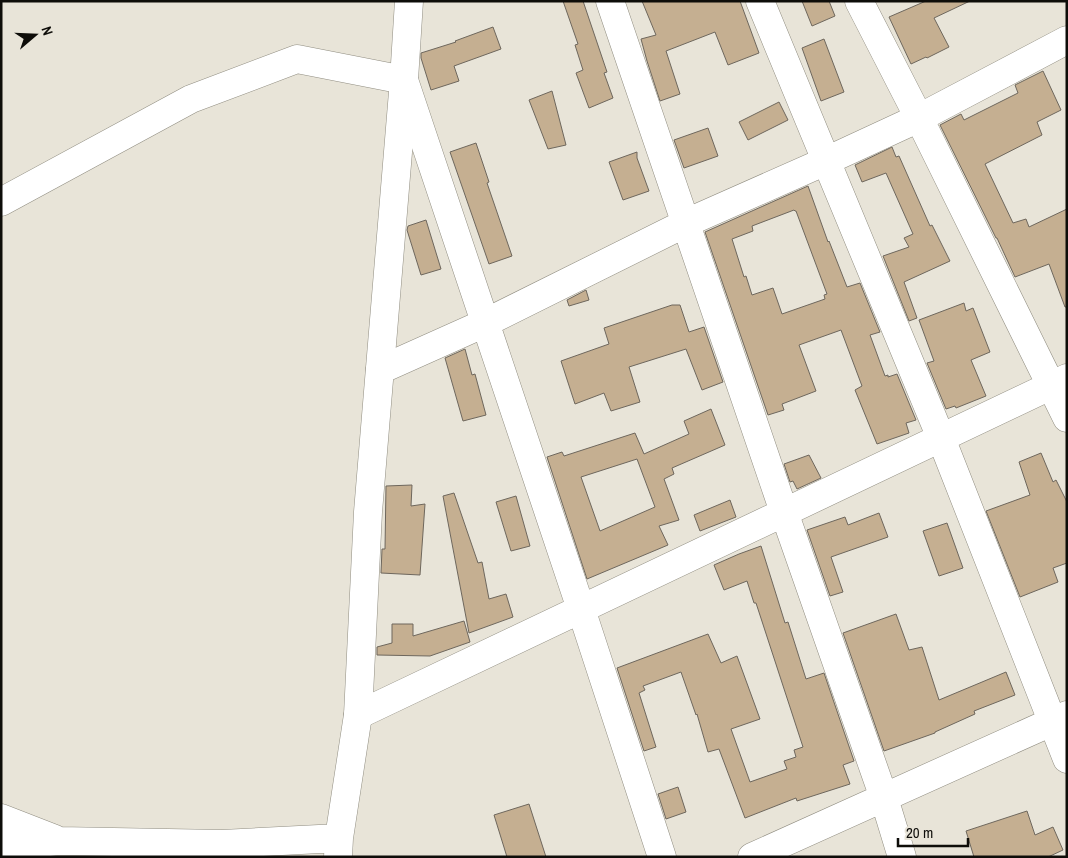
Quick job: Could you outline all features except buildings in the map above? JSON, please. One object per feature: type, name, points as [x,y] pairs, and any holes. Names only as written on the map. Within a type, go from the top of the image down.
[{"type":"street","points":[[1,847],[59,841],[339,847],[358,715],[368,512],[409,1]]},
{"type":"street","points":[[610,1],[784,512],[884,798],[902,857]]},
{"type":"street","points":[[760,1],[941,438],[1060,718],[1067,759]]},
{"type":"street","points":[[859,1],[1059,382],[1067,418]]},
{"type":"street","points":[[380,370],[485,323],[686,223],[919,118],[1067,40]]},
{"type":"street","points":[[1,202],[191,99],[297,59],[404,80]]},
{"type":"street","points":[[404,80],[581,608],[662,857]]},
{"type":"street","points":[[358,715],[1059,382]]},
{"type":"street","points":[[752,857],[1060,718]]},
{"type":"street","points":[[1,818],[59,841]]},
{"type":"street","points":[[28,857],[59,841]]}]
